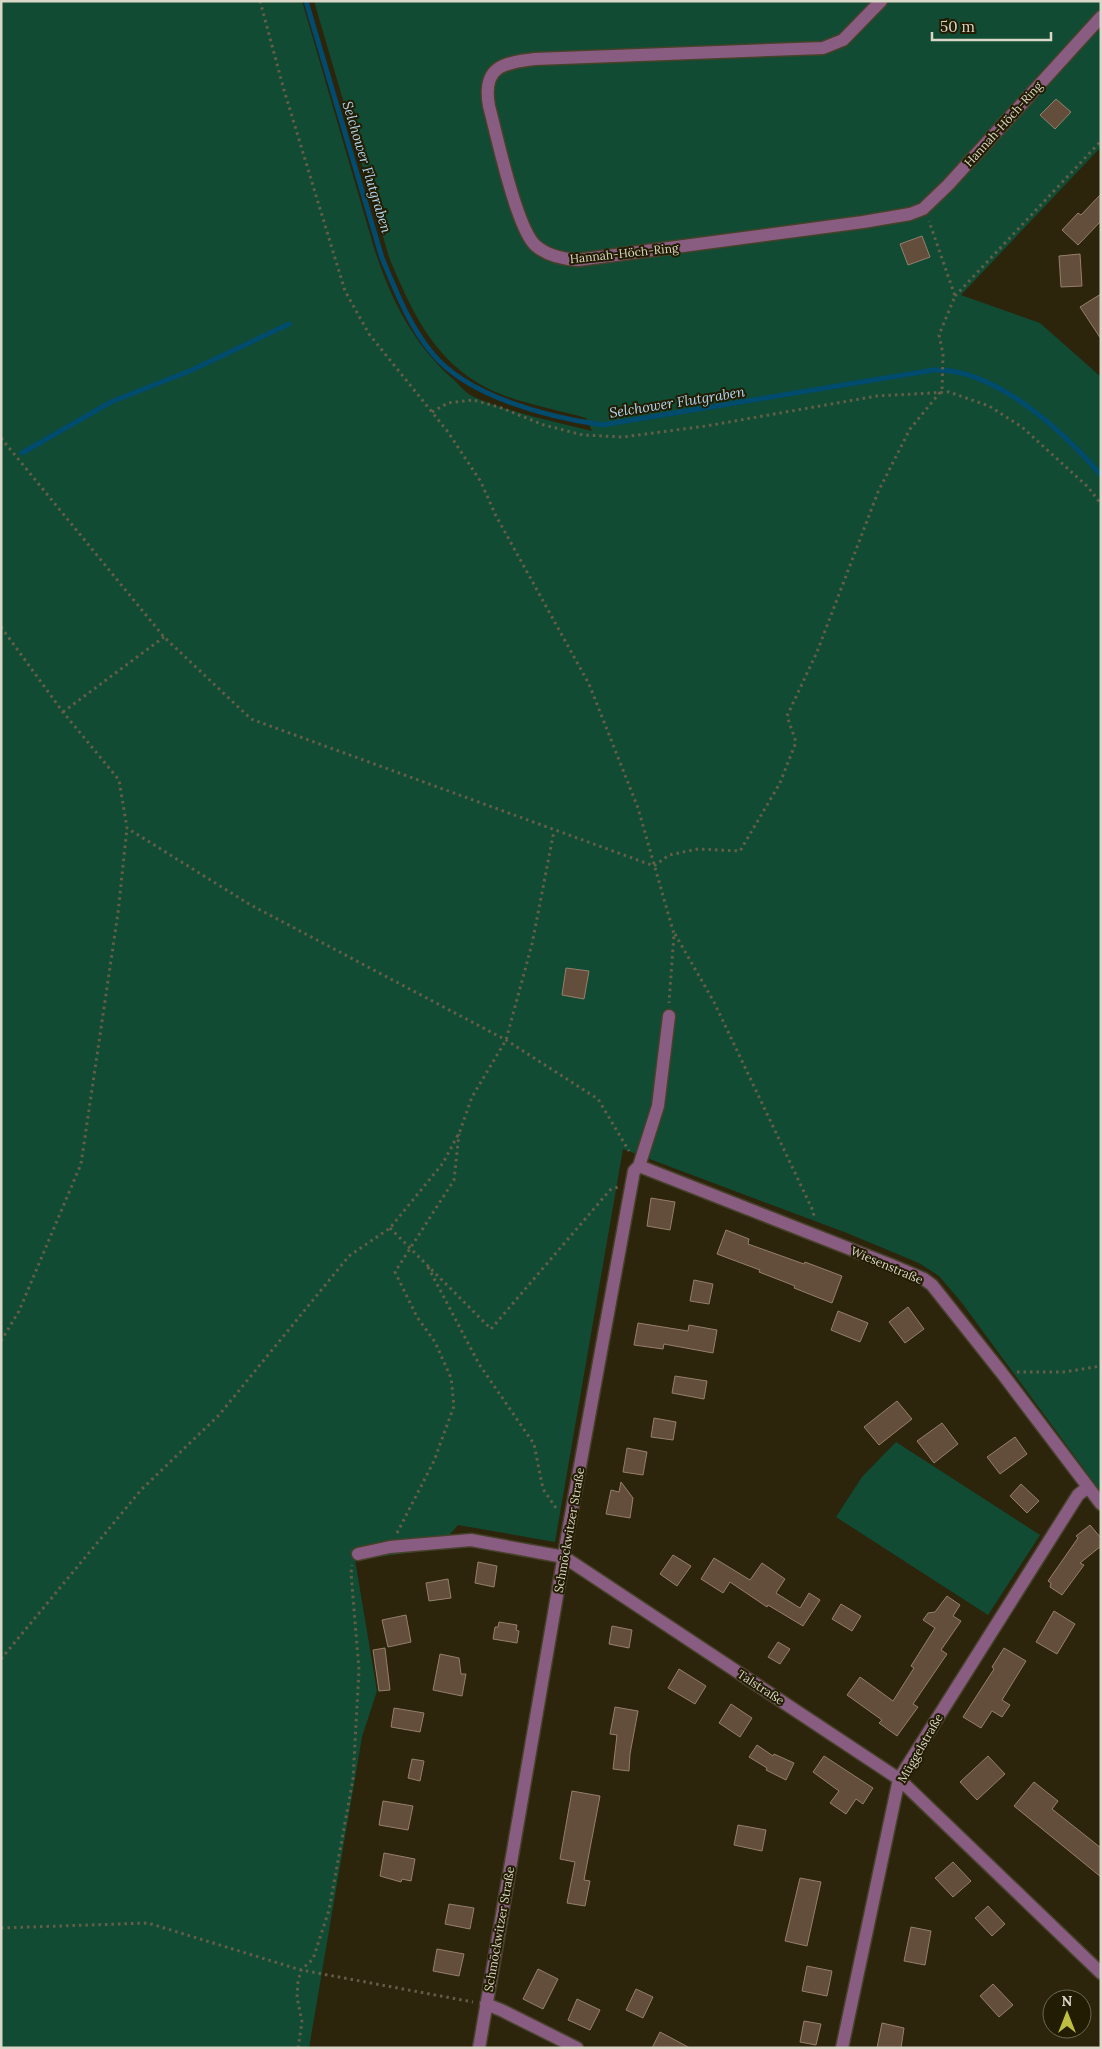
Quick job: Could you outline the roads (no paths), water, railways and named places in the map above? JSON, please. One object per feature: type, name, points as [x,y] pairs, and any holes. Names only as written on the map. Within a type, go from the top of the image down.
[{"type":"street","name":"Hannah-Höch-Ring","points":[[881,1],[843,40],[822,48],[536,59],[500,66],[490,77],[486,93],[524,226],[534,244],[550,255],[563,259],[578,260],[863,222],[903,216],[923,209],[948,185],[1101,16]]},
{"type":"street","name":"Schmöckwitzer Straße","points":[[479,2048],[569,1526],[632,1181],[634,1171],[639,1166],[658,1106],[668,1016]]},
{"type":"street","name":"Wiesenstraße","points":[[639,1166],[924,1279],[932,1286],[1001,1372],[1101,1504]]},
{"type":"street","name":"Müggelstraße","points":[[842,2048],[899,1779],[1078,1496],[1088,1487]]},
{"type":"street","name":"Talstraße","points":[[358,1554],[390,1547],[471,1540],[564,1557],[899,1779],[1101,1973]]},
{"type":"street","points":[[486,2004],[577,2048]]},
{"type":"waterway","name":"Selchower Flutgraben","points":[[306,1],[382,258],[416,331],[432,353],[447,368],[466,382],[487,393],[534,410],[558,417],[602,425],[934,370],[957,372],[980,379],[1026,405],[1048,422],[1101,475]]},
{"type":"waterway","points":[[22,453],[111,402],[192,370],[289,324]]}]
